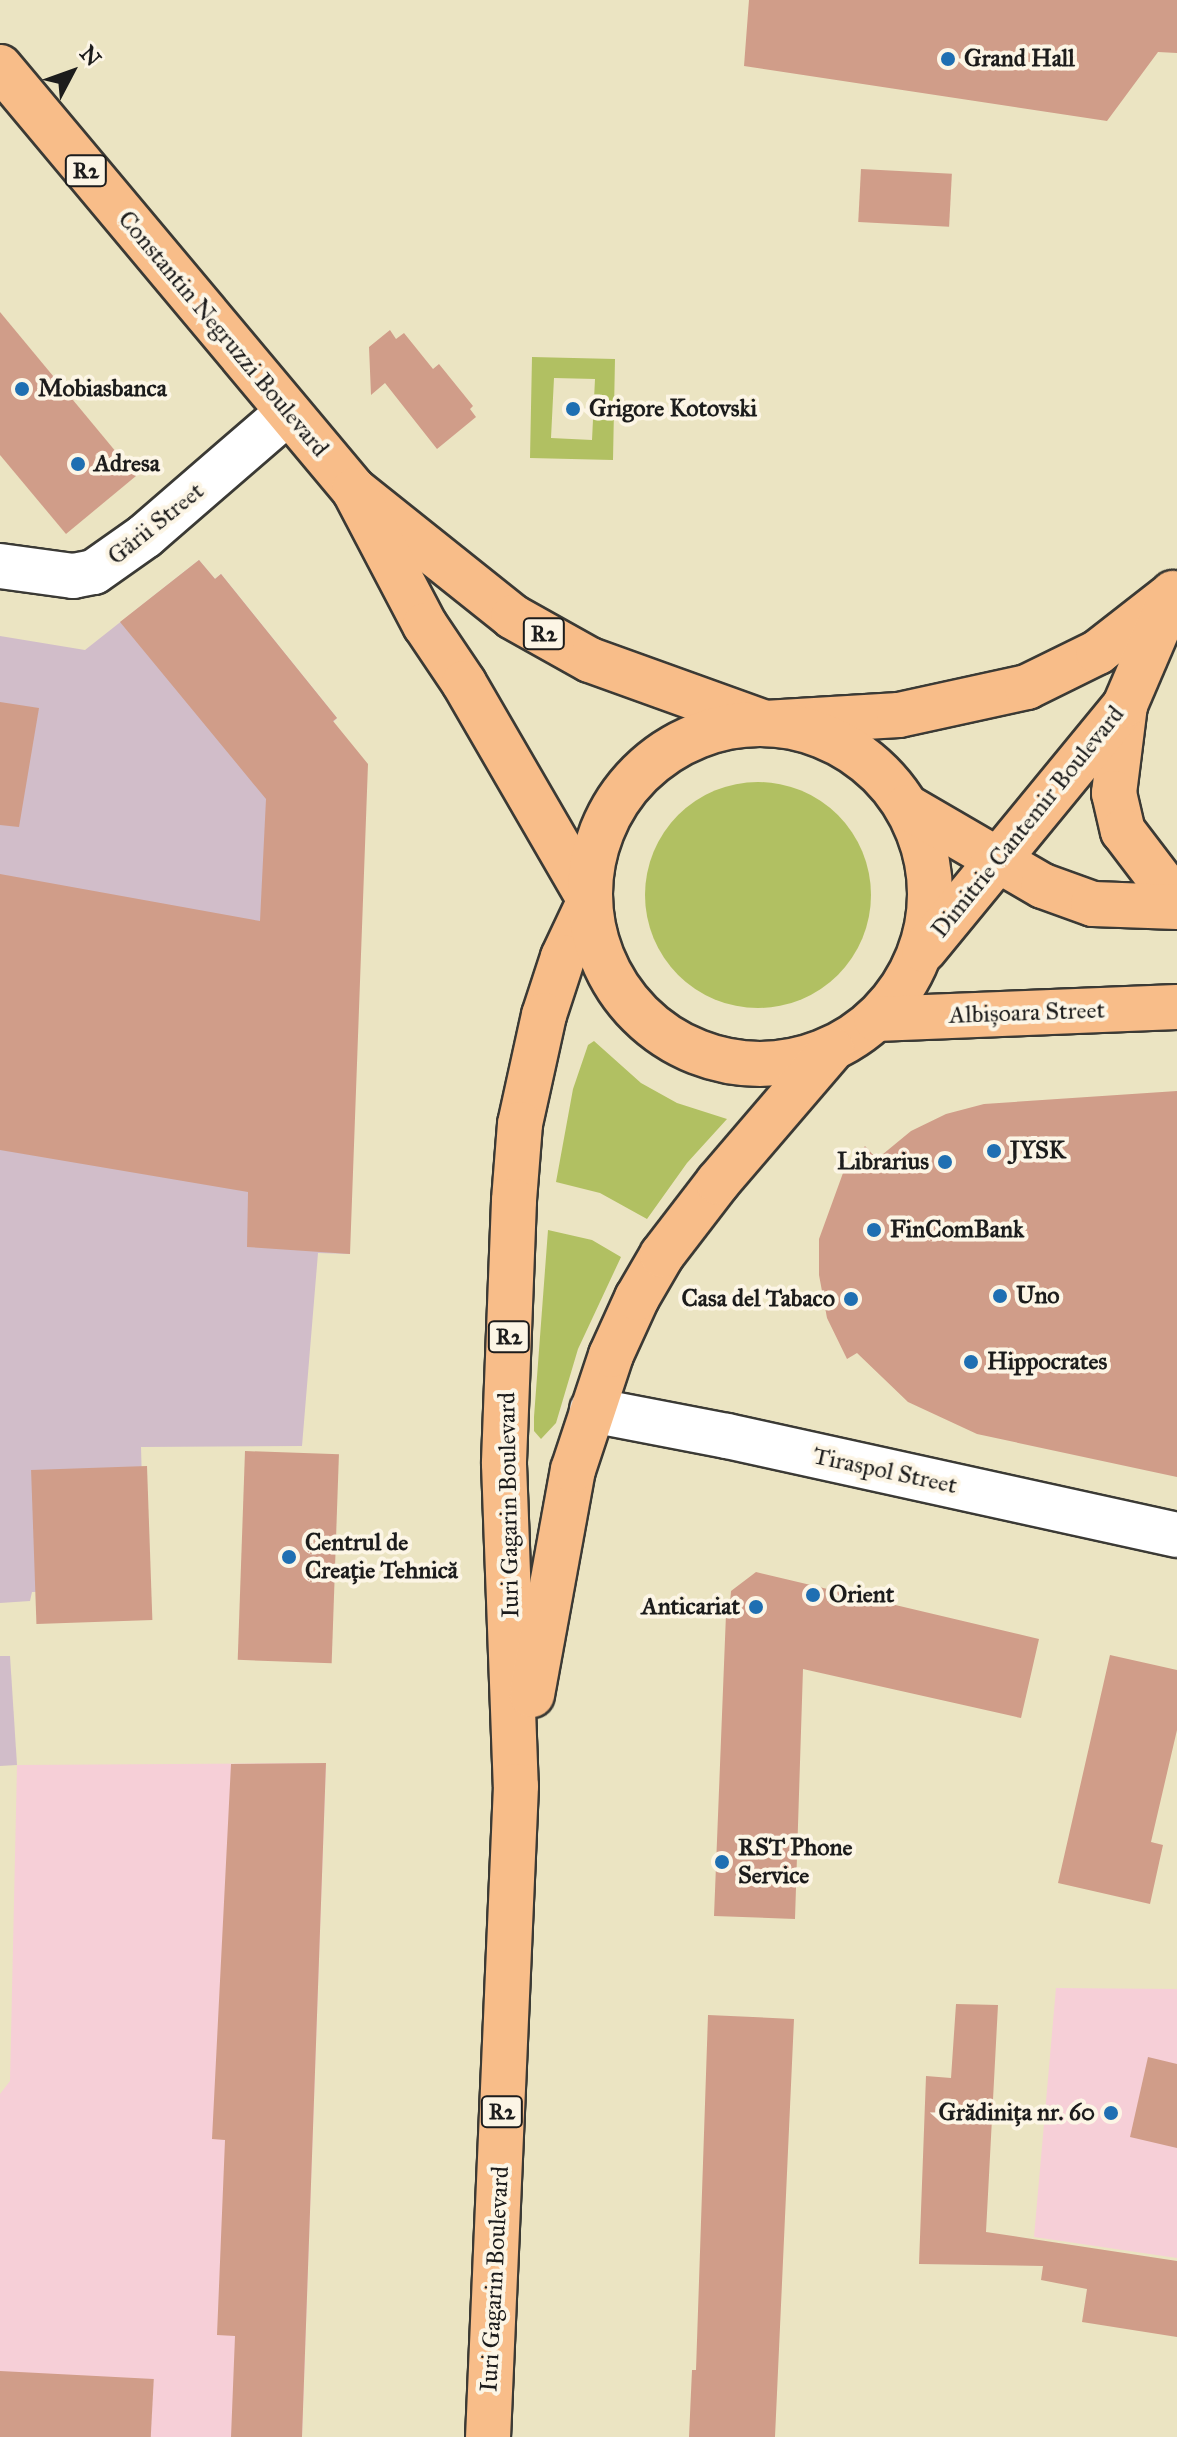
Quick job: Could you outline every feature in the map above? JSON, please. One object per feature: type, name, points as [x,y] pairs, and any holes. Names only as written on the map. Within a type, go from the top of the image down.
[{"type":"main road","name":"Constantin Negruzzi Boulevard","points":[[0,67],[354,490],[513,617],[590,660],[765,723]]},
{"type":"main road","name":"Constantin Negruzzi Boulevard","points":[[354,490],[425,625],[464,683],[590,900]]},
{"type":"main road","name":"Dimitrie Cantemir Boulevard","points":[[765,723],[899,715],[967,703],[1027,687],[1098,652],[1174,590]]},
{"type":"main road","name":"Dimitrie Cantemir Boulevard","points":[[917,958],[1125,705],[1174,590]]},
{"type":"main road","points":[[1125,705],[1114,793],[1123,831],[1177,904]]},
{"type":"main road","points":[[765,723],[799,728],[831,739],[878,772],[907,807],[921,839],[929,872],[930,907],[917,958],[893,1002],[876,1019],[832,1049],[810,1058],[778,1064],[746,1064],[713,1059],[683,1047],[647,1022],[613,980],[599,950],[590,900],[594,854],[605,823],[621,794],[642,770],[668,750],[697,735],[730,726],[765,723]]},
{"type":"main road","points":[[907,807],[1043,886],[1093,904],[1177,904]]},
{"type":"main road","name":"Iuri Gagarin Boulevard","points":[[488,2437],[516,1786],[504,1464],[520,1124],[544,1015],[563,957],[590,900]]},
{"type":"main road","name":"Albișoara Street","points":[[876,1019],[1177,1007]]},
{"type":"main road","name":"Iuri Gagarin Boulevard","points":[[516,1786],[559,1535],[592,1410],[618,1341],[662,1255],[755,1136],[832,1049]]},
{"type":"street","name":"Gării Street","points":[[0,566],[73,576],[94,572],[145,536],[288,412]]},
{"type":"street","name":"Tiraspol Street","points":[[592,1410],[727,1436],[1177,1535]]},
{"type":"shaded area","points":[[199,560],[215,579],[221,574],[337,718],[333,722],[350,1254],[318,1253],[302,1446],[141,1447],[145,1589],[32,1592],[30,1601],[0,1603],[0,636],[85,650]]},
{"type":"shaded area","points":[[0,1656],[10,1656],[17,1765],[0,1766]]},
{"type":"shaded area","points":[[326,1763],[302,2437],[0,2437],[0,2094],[10,2081],[17,1765]]},
{"type":"shaded area","name":"Grădinița nr. 60","points":[[1056,1988],[1177,1989],[1177,2258],[1034,2237]]},
{"type":"green space","points":[[532,357],[615,359],[613,460],[530,458]],"holes":[[[554,378],[595,379],[592,440],[551,438]]]},
{"type":"green space","points":[[758,782],[780,784],[801,791],[821,801],[838,815],[852,832],[862,852],[869,873],[869,917],[862,938],[852,958],[838,975],[821,989],[801,999],[780,1006],[758,1008],[736,1006],[715,999],[695,989],[678,975],[664,958],[654,938],[647,917],[645,895],[647,873],[654,852],[664,832],[678,815],[695,801],[715,791],[736,784]]},
{"type":"green space","points":[[594,1041],[641,1083],[677,1103],[727,1119],[687,1163],[647,1219],[600,1193],[556,1182],[573,1089],[588,1045]]},
{"type":"green space","points":[[548,1230],[592,1240],[621,1257],[578,1349],[556,1423],[541,1439],[534,1431],[534,1417]]},
{"type":"building","name":"Grand Hall","points":[[749,0],[1177,0],[1177,53],[1158,52],[1107,121],[744,66]]},
{"type":"building","points":[[861,169],[952,174],[949,227],[858,222]]},
{"type":"building","points":[[0,312],[136,476],[66,534],[0,455]]},
{"type":"building","points":[[390,330],[396,339],[404,333],[433,369],[439,364],[473,406],[470,409],[476,417],[437,449],[385,383],[371,395],[369,347]]},
{"type":"building","points":[[199,560],[215,579],[221,574],[337,718],[333,721],[368,764],[350,1254],[247,1247],[248,1192],[0,1150],[0,874],[260,921],[266,799],[120,622]]},
{"type":"building","points":[[0,702],[39,708],[19,827],[0,825]]},
{"type":"building","name":"Uno","points":[[1177,1091],[1177,1477],[977,1434],[908,1402],[857,1353],[847,1359],[827,1318],[819,1275],[819,1239],[843,1173],[865,1146],[877,1159],[911,1131],[946,1114],[984,1104]]},
{"type":"building","name":"Centrul de Creație Tehnică","points":[[245,1451],[339,1454],[332,1663],[238,1660]]},
{"type":"building","points":[[147,1466],[152,1620],[36,1624],[31,1470]]},
{"type":"building","points":[[756,1572],[1039,1639],[1021,1718],[803,1669],[795,1919],[714,1916],[726,1614],[729,1614],[731,1591]]},
{"type":"building","points":[[1110,1655],[1177,1670],[1177,1730],[1151,1842],[1163,1845],[1150,1904],[1058,1883]]},
{"type":"building","points":[[326,1763],[302,2437],[231,2437],[235,2336],[217,2335],[225,2140],[212,2139],[231,1764]]},
{"type":"building","points":[[956,2004],[998,2005],[986,2232],[1177,2261],[1177,2337],[1082,2322],[1087,2289],[1041,2280],[1043,2266],[919,2264],[926,2076],[951,2078]]},
{"type":"building","points":[[708,2015],[794,2019],[775,2437],[689,2437],[692,2370],[696,2370]]},
{"type":"building","points":[[1148,2057],[1177,2064],[1177,2148],[1130,2137]]},
{"type":"building","points":[[0,2371],[154,2379],[151,2437],[0,2437]]},
{"type":"place","name":"Grand Hall","points":[[948,59]]},
{"type":"place","name":"Mobiasbanca","points":[[22,389]]},
{"type":"place","name":"Grigore Kotovski","points":[[573,409]]},
{"type":"place","name":"Adresa","points":[[78,464]]},
{"type":"place","name":"JYSK","points":[[994,1151]]},
{"type":"place","name":"Librarius","points":[[945,1162]]},
{"type":"place","name":"FinComBank","points":[[874,1230]]},
{"type":"place","name":"Uno","points":[[1000,1296]]},
{"type":"place","name":"Casa del Tabaco","points":[[851,1299]]},
{"type":"place","name":"Hippocrates","points":[[971,1362]]},
{"type":"place","name":"Centrul de Creație Tehnică","points":[[289,1557]]},
{"type":"place","name":"Orient","points":[[813,1595]]},
{"type":"place","name":"Anticariat","points":[[756,1607]]},
{"type":"place","name":"RST Phone Service","points":[[722,1862]]},
{"type":"place","name":"Grădinița nr. 60","points":[[1111,2113]]}]
